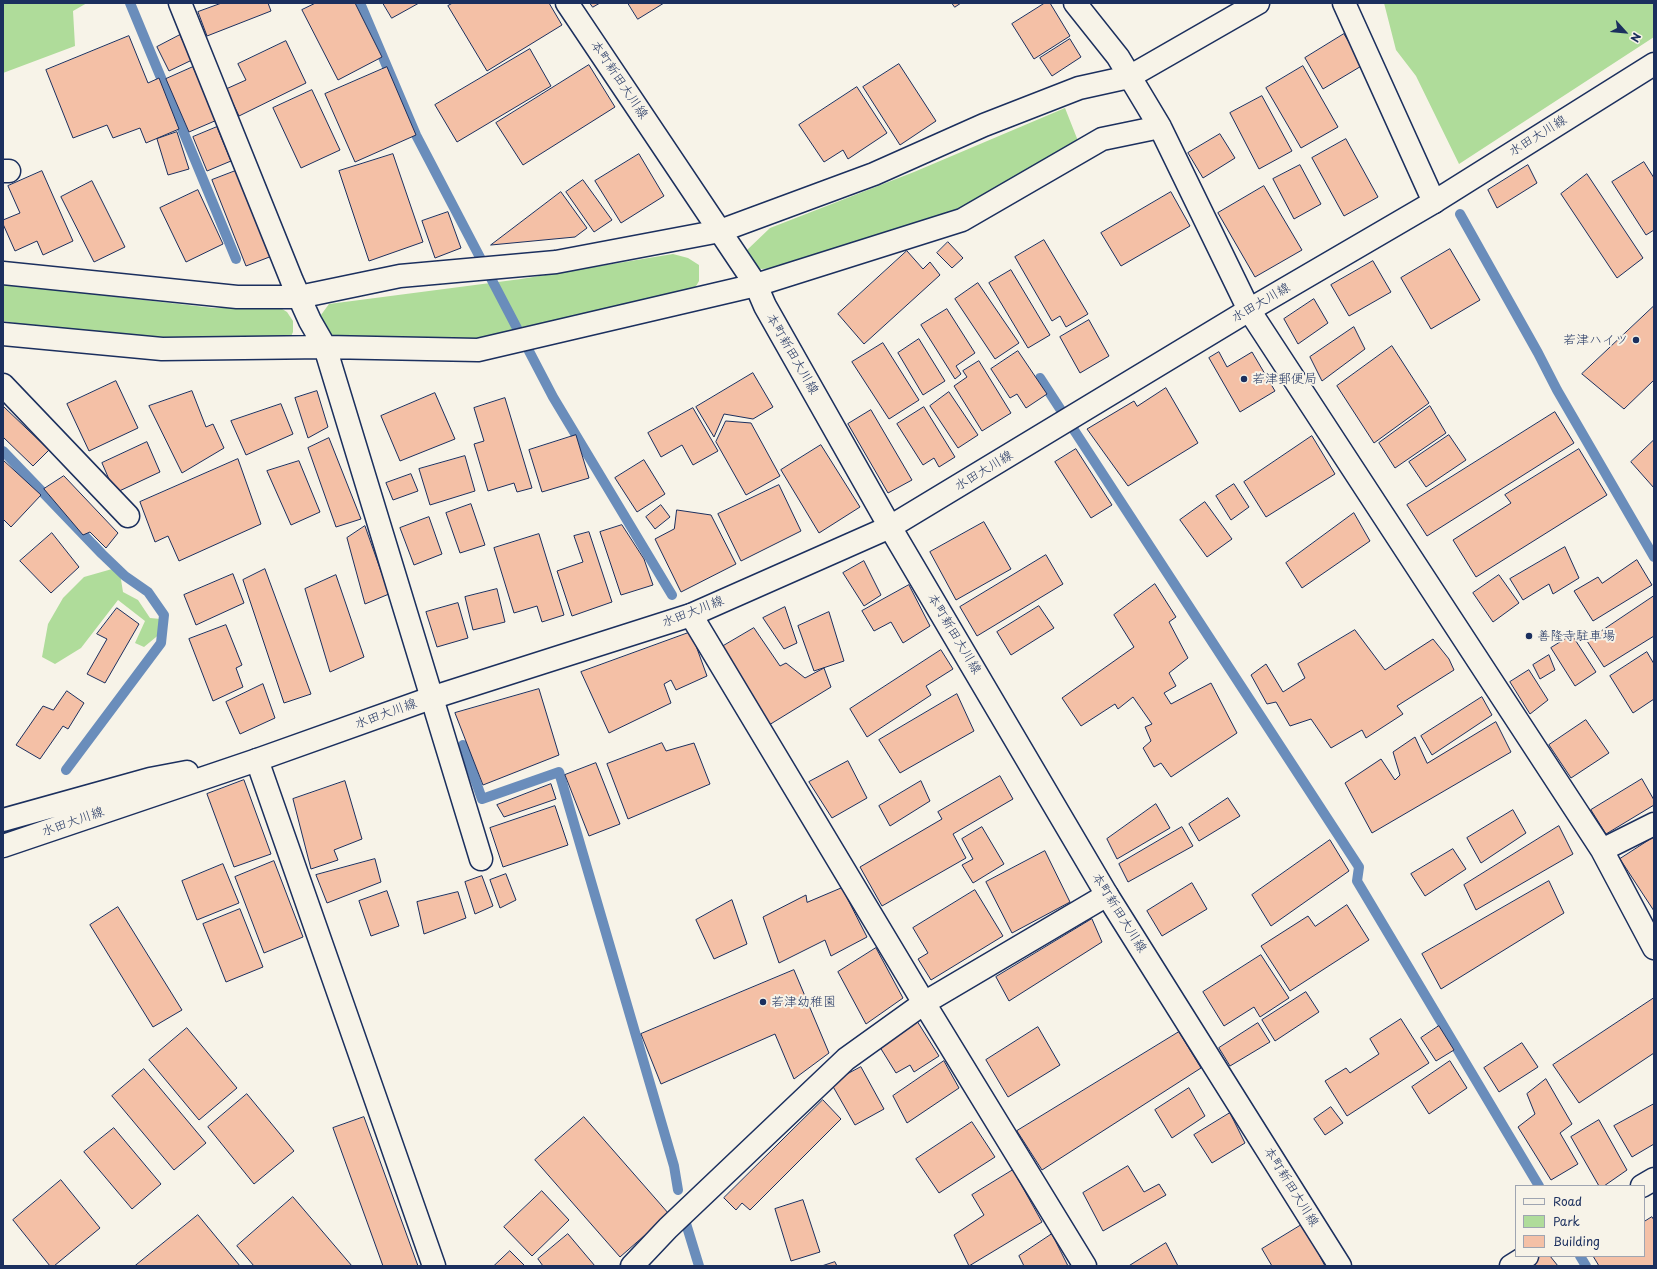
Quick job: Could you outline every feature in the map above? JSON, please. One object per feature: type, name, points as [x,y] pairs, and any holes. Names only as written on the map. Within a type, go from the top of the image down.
[{"type":"street","points":[[180,3],[299,297],[310,321],[325,347],[481,859]]},
{"type":"street","name":"本町新田大川線","points":[[568,3],[756,285],[765,306],[890,527],[1107,895],[1340,1266]]},
{"type":"street","points":[[1075,3],[1118,57],[1160,128],[1249,310],[1602,850],[1654,948]]},
{"type":"street","points":[[3,273],[237,297],[299,297],[400,276],[556,262],[720,231],[874,174],[984,125],[1079,88],[1129,77],[1258,3]]},
{"type":"street","points":[[1344,3],[1434,202]]},
{"type":"street","name":"水田大川線","points":[[3,846],[257,760],[431,698],[691,615],[890,527],[1249,310],[1434,202],[1654,64]]},
{"type":"street","points":[[3,334],[162,349],[325,347],[478,350],[756,285],[962,220],[1102,139],[1160,128]]},
{"type":"street","points":[[3,385],[128,516]]},
{"type":"street","points":[[691,615],[924,1003],[1085,1266]]},
{"type":"street","points":[[257,760],[434,1266]]},
{"type":"street","name":"水田大川線","points":[[3,820],[150,779],[257,760]]},
{"type":"street","points":[[1602,850],[1654,824]]},
{"type":"street","points":[[632,1266],[668,1228],[846,1059],[924,1003],[1107,895]]},
{"type":"street","points":[[1644,1185],[1654,1179]]},
{"type":"street","points":[[1511,1266],[1525,1257]]},
{"type":"green space","points":[[3,3],[87,3],[73,11],[75,46],[3,73]]},
{"type":"green space","points":[[1384,3],[1654,3],[1654,37],[1459,164],[1416,76],[1396,50]]},
{"type":"green space","points":[[1065,108],[1082,151],[972,208],[801,268],[757,269],[749,263],[747,250],[770,228],[914,172]]},
{"type":"green space","points":[[673,254],[688,258],[699,265],[699,281],[691,295],[472,340],[336,339],[324,332],[318,319],[329,304],[521,279]]},
{"type":"green space","points":[[3,284],[214,308],[279,307],[287,312],[293,321],[293,332],[288,343],[78,333],[3,321]]},
{"type":"green space","points":[[119,567],[123,592],[138,600],[150,618],[161,619],[167,628],[144,647],[135,643],[145,621],[118,600],[81,648],[55,664],[42,657],[48,624],[63,598],[84,577]]},
{"type":"building","points":[[222,3],[268,3],[271,11],[207,36],[198,12]]},
{"type":"building","points":[[316,3],[355,3],[382,57],[338,80],[302,10]]},
{"type":"building","points":[[383,3],[419,3],[392,18]]},
{"type":"building","points":[[453,3],[549,3],[562,25],[487,71],[448,6]]},
{"type":"building","points":[[590,3],[600,3],[593,7]]},
{"type":"building","points":[[628,3],[664,3],[638,19]]},
{"type":"building","points":[[952,3],[961,3],[955,7]]},
{"type":"building","points":[[1045,3],[1050,3],[1070,36],[1034,59],[1012,24]]},
{"type":"building","points":[[1344,34],[1363,65],[1323,89],[1305,58]]},
{"type":"building","points":[[180,35],[192,60],[169,71],[157,47]]},
{"type":"building","points":[[129,36],[148,83],[159,78],[179,129],[146,143],[140,128],[113,138],[107,125],[73,138],[46,70]]},
{"type":"building","points":[[1070,39],[1081,57],[1052,76],[1040,58]]},
{"type":"building","points":[[286,41],[306,83],[239,116],[226,89],[246,80],[238,64]]},
{"type":"building","points":[[530,49],[551,86],[457,142],[435,105]]},
{"type":"building","points":[[899,64],[936,121],[900,145],[863,87]]},
{"type":"building","points":[[589,65],[615,107],[523,165],[496,123]]},
{"type":"building","points":[[1303,66],[1338,127],[1301,148],[1266,88]]},
{"type":"building","points":[[193,67],[217,120],[189,132],[166,79]]},
{"type":"building","points":[[387,67],[416,135],[355,162],[325,94]]},
{"type":"building","points":[[857,87],[887,133],[848,159],[843,150],[824,162],[799,125]]},
{"type":"building","points":[[312,90],[340,150],[301,168],[273,108]]},
{"type":"building","points":[[1262,96],[1292,151],[1259,169],[1230,113]]},
{"type":"building","points":[[217,127],[231,161],[207,171],[193,137]]},
{"type":"building","points":[[177,132],[189,169],[168,175],[157,139]]},
{"type":"building","points":[[1220,134],[1235,158],[1203,178],[1188,153]]},
{"type":"building","points":[[1346,139],[1378,197],[1344,216],[1312,158]]},
{"type":"building","points":[[393,154],[423,242],[369,261],[339,171]]},
{"type":"building","points":[[639,154],[664,196],[621,223],[595,181]]},
{"type":"building","points":[[1644,162],[1654,178],[1654,230],[1646,235],[1612,182]]},
{"type":"building","points":[[1300,165],[1321,204],[1294,219],[1273,179]]},
{"type":"building","points":[[1528,165],[1537,183],[1497,208],[1488,190]]},
{"type":"building","points":[[238,170],[272,256],[246,266],[212,180]]},
{"type":"building","points":[[42,171],[73,241],[43,255],[37,241],[15,251],[3,224],[3,220],[20,213],[8,186]]},
{"type":"building","points":[[1587,174],[1643,258],[1617,278],[1561,194]]},
{"type":"building","points":[[583,180],[612,220],[594,232],[566,192]]},
{"type":"building","points":[[92,181],[125,247],[94,262],[61,197]]},
{"type":"building","points":[[1264,186],[1302,250],[1255,277],[1218,213]]},
{"type":"building","points":[[198,190],[223,244],[186,262],[160,208]]},
{"type":"building","points":[[561,192],[587,228],[575,237],[491,245]]},
{"type":"building","points":[[1171,192],[1190,226],[1121,266],[1101,233]]},
{"type":"building","points":[[448,212],[461,248],[435,258],[422,221]]},
{"type":"building","points":[[1044,240],[1088,314],[1066,327],[1060,316],[1052,321],[1015,257]]},
{"type":"building","points":[[948,242],[963,258],[952,268],[937,253]]},
{"type":"building","points":[[1450,249],[1480,300],[1431,329],[1401,278]]},
{"type":"building","points":[[907,251],[923,269],[930,262],[940,275],[864,344],[838,314]]},
{"type":"building","points":[[1373,261],[1391,292],[1349,316],[1331,285]]},
{"type":"building","points":[[1011,270],[1050,335],[1028,348],[989,283]]},
{"type":"building","points":[[978,283],[1019,343],[995,359],[955,299]]},
{"type":"building","points":[[1314,299],[1328,323],[1298,344],[1284,319]]},
{"type":"building","name":"若津ハイツ","points":[[1654,306],[1654,380],[1624,409],[1582,374]]},
{"type":"building","points":[[947,309],[975,353],[956,366],[961,374],[955,379],[921,325]]},
{"type":"building","points":[[1089,320],[1109,356],[1080,373],[1060,337]]},
{"type":"building","points":[[1354,327],[1365,349],[1322,381],[1310,357]]},
{"type":"building","points":[[919,339],[945,381],[923,395],[898,353]]},
{"type":"building","points":[[883,343],[919,400],[889,419],[852,362]]},
{"type":"building","points":[[1392,346],[1429,403],[1374,443],[1337,386]]},
{"type":"building","points":[[1018,351],[1047,394],[1026,408],[1017,394],[1010,398],[991,369]]},
{"type":"building","name":"若津郵便局","points":[[1219,352],[1227,367],[1252,352],[1275,391],[1240,412],[1209,358]]},
{"type":"building","points":[[979,361],[1011,413],[982,431],[954,386],[967,377],[963,371]]},
{"type":"building","points":[[753,373],[773,407],[753,419],[724,414],[714,437],[696,407]]},
{"type":"building","points":[[116,381],[138,428],[89,451],[67,404]]},
{"type":"building","points":[[1166,388],[1198,443],[1128,486],[1087,429],[1134,401],[1137,406]]},
{"type":"building","points":[[192,391],[206,427],[213,424],[224,448],[182,473],[149,406]]},
{"type":"building","points":[[317,391],[328,427],[308,438],[295,398]]},
{"type":"building","points":[[949,392],[978,435],[958,448],[930,406]]},
{"type":"building","points":[[435,393],[455,439],[400,461],[381,416]]},
{"type":"building","points":[[505,398],[532,488],[517,492],[514,483],[488,491],[474,444],[484,441],[474,408]]},
{"type":"building","points":[[281,404],[293,434],[246,455],[231,421]]},
{"type":"building","points":[[3,406],[49,450],[33,466],[3,437]]},
{"type":"building","points":[[1430,406],[1446,433],[1395,468],[1379,443]]},
{"type":"building","points":[[924,407],[955,457],[939,467],[934,458],[923,465],[897,424]]},
{"type":"building","points":[[693,408],[718,451],[693,465],[682,445],[661,457],[648,433]]},
{"type":"building","points":[[871,410],[912,480],[888,493],[848,424]]},
{"type":"building","points":[[1555,412],[1574,443],[1427,536],[1407,505]]},
{"type":"building","points":[[726,421],[751,423],[780,476],[746,495],[716,442]]},
{"type":"building","points":[[576,435],[589,478],[542,492],[529,450]]},
{"type":"building","points":[[1449,435],[1466,460],[1426,487],[1409,462]]},
{"type":"building","points":[[1312,436],[1335,474],[1266,517],[1244,482]]},
{"type":"building","points":[[329,438],[361,519],[336,527],[308,448]]},
{"type":"building","points":[[1654,440],[1654,488],[1631,462]]},
{"type":"building","points":[[147,442],[160,472],[115,493],[102,463]]},
{"type":"building","points":[[821,445],[860,507],[819,533],[781,470]]},
{"type":"building","points":[[1076,449],[1112,505],[1091,518],[1055,462]]},
{"type":"building","points":[[1579,449],[1607,495],[1476,577],[1453,540],[1511,503],[1505,495]]},
{"type":"building","points":[[465,456],[475,491],[430,505],[419,469]]},
{"type":"building","points":[[238,459],[261,524],[179,561],[168,536],[155,542],[140,502]]},
{"type":"building","points":[[3,460],[41,495],[11,527],[3,519]]},
{"type":"building","points":[[644,460],[665,494],[637,512],[615,478]]},
{"type":"building","points":[[299,461],[320,512],[291,525],[267,471]]},
{"type":"building","points":[[411,474],[418,491],[393,500],[386,483]]},
{"type":"building","points":[[64,476],[118,533],[106,548],[90,532],[83,535],[44,489]]},
{"type":"building","points":[[1234,484],[1249,507],[1231,520],[1216,496]]},
{"type":"building","points":[[779,485],[801,531],[741,561],[718,514]]},
{"type":"building","points":[[1205,502],[1232,539],[1207,557],[1180,520]]},
{"type":"building","points":[[471,504],[485,545],[460,553],[446,513]]},
{"type":"building","points":[[661,505],[670,517],[655,529],[646,517]]},
{"type":"building","points":[[677,510],[711,515],[736,564],[681,592],[655,539],[674,529]]},
{"type":"building","points":[[1354,513],[1370,541],[1302,588],[1286,563]]},
{"type":"building","points":[[429,517],[442,554],[414,565],[400,528]]},
{"type":"building","points":[[984,522],[1011,569],[956,600],[930,552]]},
{"type":"building","points":[[622,525],[644,559],[653,585],[621,595],[600,532]]},
{"type":"building","points":[[365,526],[389,594],[365,604],[347,538]]},
{"type":"building","points":[[589,532],[612,602],[572,616],[557,571],[583,562],[574,536]]},
{"type":"building","points":[[52,533],[79,567],[51,593],[20,561]]},
{"type":"building","points":[[539,534],[564,615],[542,622],[537,606],[514,613],[494,548]]},
{"type":"building","points":[[1565,547],[1579,578],[1553,594],[1549,584],[1523,600],[1510,579]]},
{"type":"building","points":[[1046,555],[1063,584],[977,636],[960,607]]},
{"type":"building","points":[[1637,560],[1652,585],[1593,621],[1574,591],[1598,577],[1602,583]]},
{"type":"building","points":[[864,561],[881,595],[864,606],[843,573]]},
{"type":"building","points":[[265,569],[311,694],[284,703],[243,580]]},
{"type":"building","points":[[233,574],[244,603],[196,625],[184,595]]},
{"type":"building","points":[[336,575],[364,657],[330,672],[305,589]]},
{"type":"building","points":[[1499,575],[1519,603],[1493,622],[1473,593]]},
{"type":"building","points":[[1155,584],[1176,617],[1169,622],[1188,658],[1169,673],[1176,686],[1164,693],[1171,704],[1211,683],[1237,733],[1171,777],[1161,763],[1154,767],[1143,748],[1151,741],[1145,727],[1152,724],[1133,697],[1118,709],[1115,704],[1081,726],[1062,698],[1134,647],[1114,615]]},
{"type":"building","points":[[909,585],[930,626],[903,643],[891,622],[874,631],[862,611]]},
{"type":"building","points":[[497,589],[505,622],[473,630],[465,597]]},
{"type":"building","points":[[1654,596],[1654,636],[1604,667],[1587,641]]},
{"type":"building","points":[[458,603],[468,638],[437,647],[426,612]]},
{"type":"building","points":[[1039,606],[1054,628],[1011,655],[997,632]]},
{"type":"building","points":[[785,607],[797,643],[784,649],[763,618]]},
{"type":"building","points":[[117,608],[139,624],[105,683],[87,674],[107,639],[97,634]]},
{"type":"building","points":[[829,612],[844,661],[814,671],[798,626]]},
{"type":"building","points":[[226,625],[242,665],[236,668],[243,687],[213,701],[189,639]]},
{"type":"building","points":[[754,628],[780,666],[786,663],[805,678],[824,668],[831,687],[769,725],[720,648]]},
{"type":"building","points":[[1355,630],[1385,670],[1433,639],[1449,659],[1454,670],[1397,706],[1403,714],[1366,738],[1362,730],[1331,748],[1311,719],[1290,726],[1276,702],[1267,704],[1251,675],[1266,664],[1283,692],[1305,678],[1298,664]]},
{"type":"building","points":[[691,632],[707,676],[676,690],[671,680],[664,684],[671,703],[609,733],[581,672]]},
{"type":"building","points":[[1572,635],[1596,672],[1575,686],[1551,648]]},
{"type":"building","points":[[941,650],[953,669],[926,686],[931,695],[867,737],[850,709]]},
{"type":"building","points":[[1647,652],[1654,664],[1654,699],[1633,713],[1610,676]]},
{"type":"building","points":[[1549,655],[1555,670],[1540,679],[1533,665]]},
{"type":"building","points":[[1529,670],[1548,700],[1530,714],[1510,682]]},
{"type":"building","points":[[263,684],[275,718],[240,734],[226,702]]},
{"type":"building","points":[[539,689],[559,755],[483,785],[455,713]]},
{"type":"building","points":[[67,691],[84,703],[68,729],[63,726],[40,759],[16,745],[43,706],[53,710]]},
{"type":"building","points":[[957,694],[974,731],[900,773],[879,740]]},
{"type":"building","points":[[1482,697],[1492,715],[1432,755],[1421,736]]},
{"type":"building","points":[[1586,720],[1609,753],[1571,778],[1549,745]]},
{"type":"building","points":[[1496,722],[1511,752],[1372,833],[1345,783],[1381,759],[1395,780],[1400,775],[1393,752],[1415,737],[1427,763]]},
{"type":"building","points":[[662,743],[666,751],[694,743],[710,784],[628,819],[607,764]]},
{"type":"building","points":[[848,761],[867,798],[832,818],[809,782]]},
{"type":"building","points":[[596,763],[620,824],[589,836],[565,775]]},
{"type":"building","points":[[1000,776],[1013,799],[953,834],[966,858],[882,906],[860,867],[942,819],[938,812]]},
{"type":"building","points":[[1642,779],[1654,800],[1654,805],[1606,834],[1591,810]]},
{"type":"building","points":[[244,780],[271,854],[234,867],[207,794]]},
{"type":"building","points":[[345,781],[362,839],[334,850],[338,860],[311,869],[293,799]]},
{"type":"building","points":[[921,781],[930,801],[890,826],[879,806]]},
{"type":"building","points":[[551,784],[556,799],[504,817],[497,805]]},
{"type":"building","points":[[1228,798],[1240,816],[1199,841],[1189,824]]},
{"type":"building","points":[[1156,804],[1170,828],[1117,859],[1107,839]]},
{"type":"building","points":[[555,806],[568,845],[503,867],[490,828]]},
{"type":"building","points":[[1513,810],[1526,833],[1481,863],[1467,838]]},
{"type":"building","points":[[1559,826],[1573,854],[1476,910],[1464,885]]},
{"type":"building","points":[[982,827],[1004,864],[973,883],[962,865],[973,859],[962,839]]},
{"type":"building","points":[[1182,827],[1193,846],[1128,882],[1119,864]]},
{"type":"building","points":[[1654,837],[1654,911],[1620,859]]},
{"type":"building","points":[[1330,840],[1349,871],[1271,926],[1252,895]]},
{"type":"building","points":[[1453,849],[1466,869],[1425,896],[1411,874]]},
{"type":"building","points":[[1045,851],[1070,902],[1012,933],[986,882]]},
{"type":"building","points":[[375,859],[381,882],[327,903],[316,875]]},
{"type":"building","points":[[274,861],[303,937],[264,953],[235,877]]},
{"type":"building","points":[[223,864],[239,903],[197,920],[182,881]]},
{"type":"building","points":[[506,874],[516,900],[500,908],[490,880]]},
{"type":"building","points":[[482,876],[493,906],[475,914],[465,882]]},
{"type":"building","points":[[1549,881],[1564,913],[1441,989],[1422,954]]},
{"type":"building","points":[[1192,883],[1207,909],[1162,936],[1147,911]]},
{"type":"building","points":[[842,888],[867,937],[831,956],[825,940],[779,963],[763,917],[806,895],[807,902]]},
{"type":"building","points":[[975,890],[1003,936],[931,980],[918,959],[928,953],[913,928]]},
{"type":"building","points":[[387,891],[399,926],[371,936],[359,901]]},
{"type":"building","points":[[458,892],[466,918],[424,934],[417,902]]},
{"type":"building","points":[[732,900],[747,944],[714,959],[696,920]]},
{"type":"building","points":[[1347,905],[1369,940],[1290,991],[1261,946],[1308,916],[1315,926]]},
{"type":"building","points":[[118,907],[182,1010],[153,1027],[90,925]]},
{"type":"building","points":[[240,909],[263,967],[226,982],[203,924]]},
{"type":"building","points":[[1092,919],[1102,942],[1009,1001],[996,977]]},
{"type":"building","points":[[876,948],[903,998],[866,1024],[838,972]]},
{"type":"building","points":[[1261,955],[1289,998],[1260,1017],[1254,1007],[1224,1026],[1203,992]]},
{"type":"building","name":"若津幼稚園","points":[[794,970],[829,1053],[794,1079],[775,1034],[661,1084],[641,1034]]},
{"type":"building","points":[[1306,992],[1319,1012],[1275,1041],[1262,1020]]},
{"type":"building","points":[[1654,998],[1654,1053],[1579,1103],[1553,1065]]},
{"type":"building","points":[[1401,1019],[1429,1063],[1347,1116],[1325,1081],[1346,1068],[1350,1073],[1379,1054],[1370,1039]]},
{"type":"building","points":[[917,1021],[939,1056],[914,1072],[910,1065],[896,1073],[878,1044]]},
{"type":"building","points":[[1258,1023],[1270,1042],[1230,1066],[1219,1048]]},
{"type":"building","points":[[1439,1026],[1454,1050],[1436,1061],[1421,1038]]},
{"type":"building","points":[[1038,1027],[1060,1065],[1008,1097],[986,1060]]},
{"type":"building","points":[[187,1028],[237,1088],[199,1120],[149,1060]]},
{"type":"building","points":[[1179,1032],[1201,1068],[1042,1170],[1017,1131]]},
{"type":"building","points":[[1522,1043],[1538,1067],[1499,1092],[1484,1068]]},
{"type":"building","points":[[944,1061],[959,1088],[907,1123],[893,1096]]},
{"type":"building","points":[[1450,1061],[1467,1088],[1429,1114],[1412,1087]]},
{"type":"building","points":[[861,1067],[884,1109],[855,1125],[831,1083]]},
{"type":"building","points":[[144,1069],[206,1143],[174,1170],[112,1096]]},
{"type":"building","points":[[1546,1079],[1572,1124],[1560,1133],[1578,1164],[1551,1180],[1518,1127],[1535,1114],[1527,1094]]},
{"type":"building","points":[[1189,1088],[1205,1116],[1172,1138],[1155,1110]]},
{"type":"building","points":[[247,1094],[294,1151],[254,1184],[208,1127]]},
{"type":"building","points":[[823,1100],[841,1119],[750,1210],[742,1203],[736,1210],[724,1198]]},
{"type":"building","points":[[1654,1104],[1654,1144],[1632,1157],[1614,1126]]},
{"type":"building","points":[[1331,1107],[1343,1123],[1325,1135],[1314,1119]]},
{"type":"building","points":[[1230,1113],[1245,1143],[1212,1163],[1194,1135]]},
{"type":"building","points":[[364,1117],[418,1266],[383,1266],[333,1128]]},
{"type":"building","points":[[584,1117],[669,1214],[620,1257],[535,1160]]},
{"type":"building","points":[[1599,1120],[1627,1170],[1605,1185],[1598,1185],[1571,1137]]},
{"type":"building","points":[[972,1122],[995,1157],[939,1193],[916,1159]]},
{"type":"building","points":[[114,1128],[161,1184],[132,1209],[84,1152]]},
{"type":"building","points":[[1128,1166],[1144,1192],[1159,1184],[1166,1195],[1103,1231],[1083,1193]]},
{"type":"building","points":[[1013,1170],[1042,1222],[969,1266],[954,1235],[984,1215],[972,1195]]},
{"type":"building","points":[[61,1180],[100,1228],[54,1266],[50,1266],[13,1220]]},
{"type":"building","points":[[542,1191],[569,1220],[532,1256],[504,1227]]},
{"type":"building","points":[[293,1197],[352,1266],[254,1266],[237,1246]]},
{"type":"building","points":[[803,1200],[820,1252],[791,1261],[775,1209]]},
{"type":"building","points":[[198,1215],[240,1266],[135,1266]]},
{"type":"building","points":[[1652,1217],[1654,1220],[1654,1266],[1599,1266],[1594,1257],[1645,1257],[1645,1221]]},
{"type":"building","points":[[1303,1224],[1325,1266],[1272,1266],[1262,1249]]},
{"type":"building","points":[[568,1234],[595,1266],[543,1266],[538,1259]]},
{"type":"building","points":[[1052,1234],[1068,1266],[1024,1266],[1019,1256]]},
{"type":"building","points":[[1166,1243],[1178,1266],[1129,1266]]},
{"type":"building","points":[[510,1251],[525,1266],[494,1266]]},
{"type":"building","points":[[1538,1257],[1551,1257],[1558,1266],[1526,1266]]},
{"type":"building","points":[[835,1262],[837,1266],[822,1266]]},
{"type":"waterway","points":[[130,3],[236,259]]},
{"type":"waterway","points":[[360,3],[416,135],[553,397],[672,595]]},
{"type":"waterway","points":[[1460,214],[1538,353],[1557,390],[1654,557]]},
{"type":"waterway","points":[[1040,378],[1359,867],[1357,881],[1538,1185]]},
{"type":"waterway","points":[[3,451],[102,554],[125,576],[148,592],[164,615],[161,643],[66,770]]},
{"type":"waterway","points":[[463,745],[482,799],[559,772],[674,1166],[678,1190]]},
{"type":"waterway","points":[[684,1217],[699,1266]]},
{"type":"waterway","points":[[1581,1257],[1586,1266]]},
{"type":"place","name":"若津ハイツ","points":[[1636,340]]},
{"type":"place","name":"若津郵便局","points":[[1244,379]]},
{"type":"place","name":"善隆寺駐車場","points":[[1529,636]]},
{"type":"place","name":"若津幼稚園","points":[[763,1002]]}]
